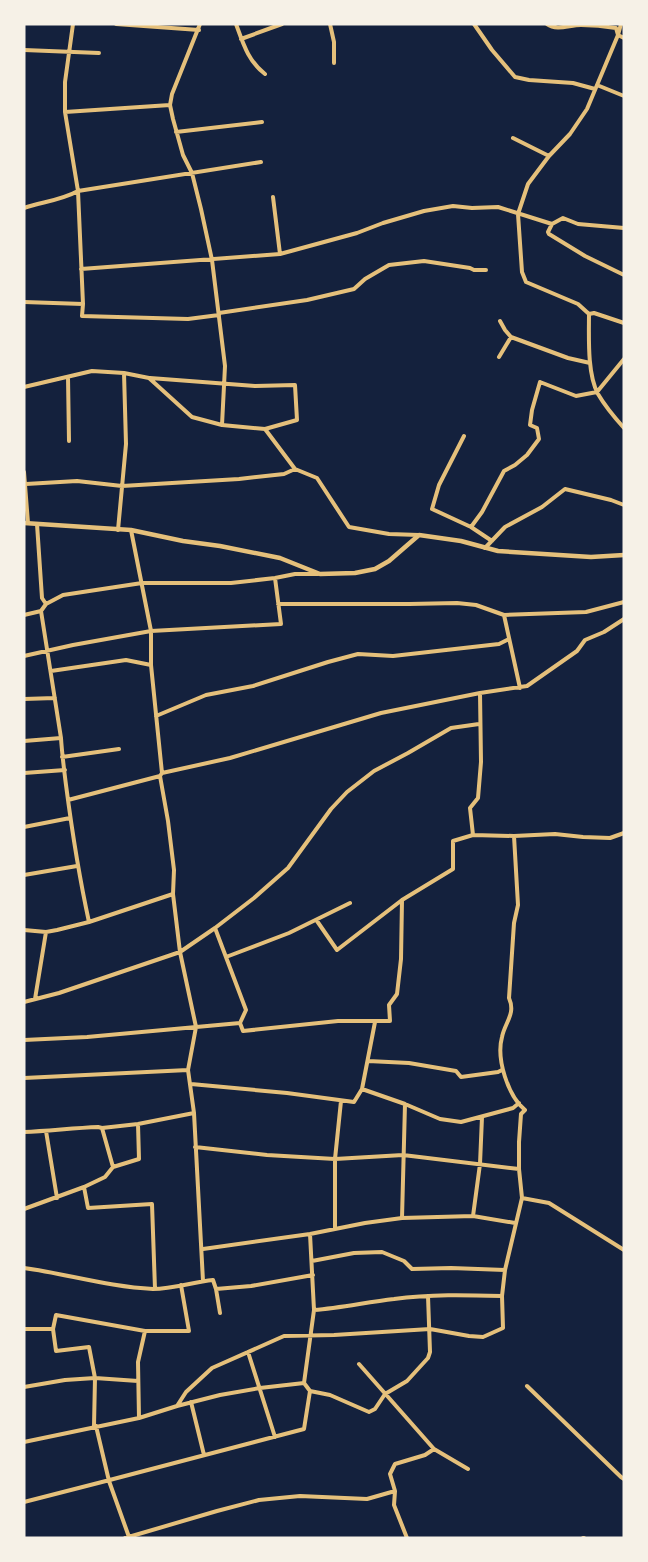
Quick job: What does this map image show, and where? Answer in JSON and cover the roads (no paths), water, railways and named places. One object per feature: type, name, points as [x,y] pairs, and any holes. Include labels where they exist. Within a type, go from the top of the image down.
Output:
[{"type":"street","points":[[73,24],[65,82],[65,112],[78,191],[82,316],[188,319],[306,300],[354,289],[365,279],[389,265],[397,264],[424,261],[486,270]]},
{"type":"street","points":[[116,24],[199,30]]},
{"type":"street","points":[[200,24],[172,94],[170,105],[183,155],[192,173],[212,260],[225,366],[222,425]]},
{"type":"street","points":[[236,24],[246,52],[253,63],[265,74]]},
{"type":"street","points":[[241,39],[282,24]]},
{"type":"street","points":[[330,24],[334,42],[333,63]]},
{"type":"street","points":[[474,24],[515,77],[596,87],[624,96]]},
{"type":"street","points":[[547,24],[550,27],[576,25],[616,28],[618,35],[624,38]]},
{"type":"street","points":[[621,24],[587,109],[570,134],[549,156],[528,184],[518,214],[522,272],[526,282],[578,303],[589,314],[590,363],[597,392],[624,428]]},
{"type":"street","points":[[24,50],[99,53]]},
{"type":"street","points":[[65,112],[170,105]]},
{"type":"street","points":[[176,132],[262,122]]},
{"type":"street","points":[[513,138],[549,156]]},
{"type":"street","points":[[24,208],[69,196],[78,191],[261,162]]},
{"type":"street","points":[[273,197],[280,254]]},
{"type":"street","points":[[81,269],[280,254],[357,233],[424,210],[453,206],[498,207],[552,224]]},
{"type":"street","points":[[624,228],[579,224],[563,218],[552,224],[548,232],[585,256],[624,275]]},
{"type":"street","points":[[24,302],[83,304]]},
{"type":"street","points":[[589,314],[594,313],[624,323]]},
{"type":"street","points":[[501,321],[511,337],[568,358],[590,363]]},
{"type":"street","points":[[499,357],[511,337]]},
{"type":"street","points":[[471,527],[482,512],[504,471],[527,455],[539,439],[537,429],[530,425],[540,382],[576,396],[597,392],[624,359]]},
{"type":"street","points":[[24,387],[92,371],[255,386],[296,385],[297,420],[265,429],[222,425],[192,417],[149,378]]},
{"type":"street","points":[[118,530],[126,444],[124,373]]},
{"type":"street","points":[[68,377],[69,441]]},
{"type":"street","points":[[265,429],[295,469],[317,478],[349,527],[389,534],[419,535],[461,541],[498,551],[591,557],[624,555]]},
{"type":"street","points":[[464,436],[440,485],[432,509],[471,527],[492,541]]},
{"type":"street","points":[[26,484],[77,481],[122,486],[239,479],[284,474],[295,469]]},
{"type":"street","points":[[24,472],[26,523],[131,530],[280,558],[320,574]]},
{"type":"street","points":[[485,548],[505,527],[542,507],[565,489],[624,505]]},
{"type":"street","points":[[37,524],[42,598],[46,604]]},
{"type":"street","points":[[131,530],[152,631],[151,665],[161,775],[173,860],[173,894],[180,952],[196,1027],[188,1070],[194,1113],[203,1281]]},
{"type":"street","points":[[24,615],[41,611],[46,604],[63,595],[142,583],[231,583],[295,574],[355,573],[375,569],[389,561],[419,535]]},
{"type":"street","points":[[24,656],[152,631],[281,624],[275,578]]},
{"type":"street","points":[[278,604],[457,603],[476,605],[504,615],[586,612],[624,602]]},
{"type":"street","points":[[41,611],[61,738],[77,866],[89,922]]},
{"type":"street","points":[[504,615],[520,688]]},
{"type":"street","points":[[68,800],[230,758],[381,713],[527,686],[576,651],[585,640],[604,632],[624,619]]},
{"type":"street","points":[[156,716],[206,695],[253,686],[358,654],[393,656],[499,644],[509,639]]},
{"type":"street","points":[[51,671],[126,660],[151,665]]},
{"type":"street","points":[[473,835],[470,808],[478,798],[480,693]]},
{"type":"street","points":[[24,699],[55,698]]},
{"type":"street","points":[[24,1002],[59,993],[180,952],[215,928],[288,868],[346,792],[374,771],[451,728],[479,724]]},
{"type":"street","points":[[24,741],[61,738]]},
{"type":"street","points":[[62,757],[118,749]]},
{"type":"street","points":[[24,773],[64,770]]},
{"type":"street","points":[[24,827],[70,818]]},
{"type":"street","points":[[317,921],[337,950],[402,900],[453,869],[453,841],[473,835],[555,834],[610,838],[624,833]]},
{"type":"street","points":[[177,1406],[186,1392],[212,1368],[284,1336],[430,1329],[483,1337],[503,1328],[502,1296],[505,1270],[522,1197],[519,1142],[521,1114],[525,1110],[502,1070],[500,1051],[502,1035],[512,1006],[509,998],[514,923],[518,905],[514,836]]},
{"type":"street","points":[[24,875],[77,866]]},
{"type":"street","points":[[24,930],[46,932],[89,922],[173,894]]},
{"type":"street","points":[[215,928],[246,1010],[240,1023],[243,1031],[338,1021],[390,1021],[389,1005],[397,994],[401,959],[402,900]]},
{"type":"street","points":[[226,957],[317,921],[350,903]]},
{"type":"street","points":[[35,999],[46,932]]},
{"type":"street","points":[[191,1084],[354,1102],[362,1089],[375,1022]]},
{"type":"street","points":[[24,1040],[87,1037],[240,1023]]},
{"type":"street","points":[[369,1061],[409,1063],[456,1071],[461,1077],[502,1070]]},
{"type":"street","points":[[24,1078],[188,1070]]},
{"type":"street","points":[[362,1089],[440,1119],[461,1122],[513,1108],[519,1103]]},
{"type":"street","points":[[335,1228],[335,1159],[341,1101]]},
{"type":"street","points":[[402,1218],[405,1104]]},
{"type":"street","points":[[24,1132],[138,1124],[194,1113]]},
{"type":"street","points":[[473,1216],[480,1164],[482,1117]]},
{"type":"street","points":[[24,1209],[84,1187],[105,1177],[113,1167],[139,1159],[138,1124]]},
{"type":"street","points":[[102,1128],[113,1167]]},
{"type":"street","points":[[46,1131],[57,1198]]},
{"type":"street","points":[[195,1147],[267,1155],[335,1159],[403,1155],[519,1169]]},
{"type":"street","points":[[84,1187],[88,1208],[152,1204],[155,1289]]},
{"type":"street","points":[[522,1197],[549,1203],[624,1250]]},
{"type":"street","points":[[202,1249],[402,1218],[473,1216],[515,1223]]},
{"type":"street","points":[[310,1234],[314,1310],[304,1383],[310,1391],[330,1395],[369,1412],[375,1408],[385,1394],[407,1381],[428,1358],[430,1352],[428,1296]]},
{"type":"street","points":[[312,1261],[354,1253],[382,1252],[404,1261],[412,1269],[505,1270]]},
{"type":"street","points":[[24,1268],[105,1284],[155,1289],[213,1280],[220,1313]]},
{"type":"street","points":[[216,1289],[251,1286],[313,1275]]},
{"type":"street","points":[[181,1285],[189,1331],[146,1331],[56,1315],[53,1329],[56,1350],[89,1347],[94,1378],[95,1426],[127,1537],[217,1510],[260,1500],[300,1496],[367,1499],[395,1491]]},
{"type":"street","points":[[314,1310],[428,1296],[502,1296]]},
{"type":"street","points":[[24,1329],[53,1329]]},
{"type":"street","points":[[139,1418],[138,1362],[146,1331]]},
{"type":"street","points":[[248,1352],[275,1437]]},
{"type":"street","points":[[359,1364],[434,1449],[468,1469]]},
{"type":"street","points":[[24,1387],[94,1378],[138,1381]]},
{"type":"street","points":[[24,1442],[139,1418],[220,1395],[304,1383]]},
{"type":"street","points":[[527,1386],[624,1479]]},
{"type":"street","points":[[24,1502],[304,1429],[310,1391]]},
{"type":"street","points":[[191,1402],[204,1455]]},
{"type":"street","points":[[407,1538],[394,1504],[395,1491],[390,1474],[395,1464],[425,1455],[434,1449]]}]
